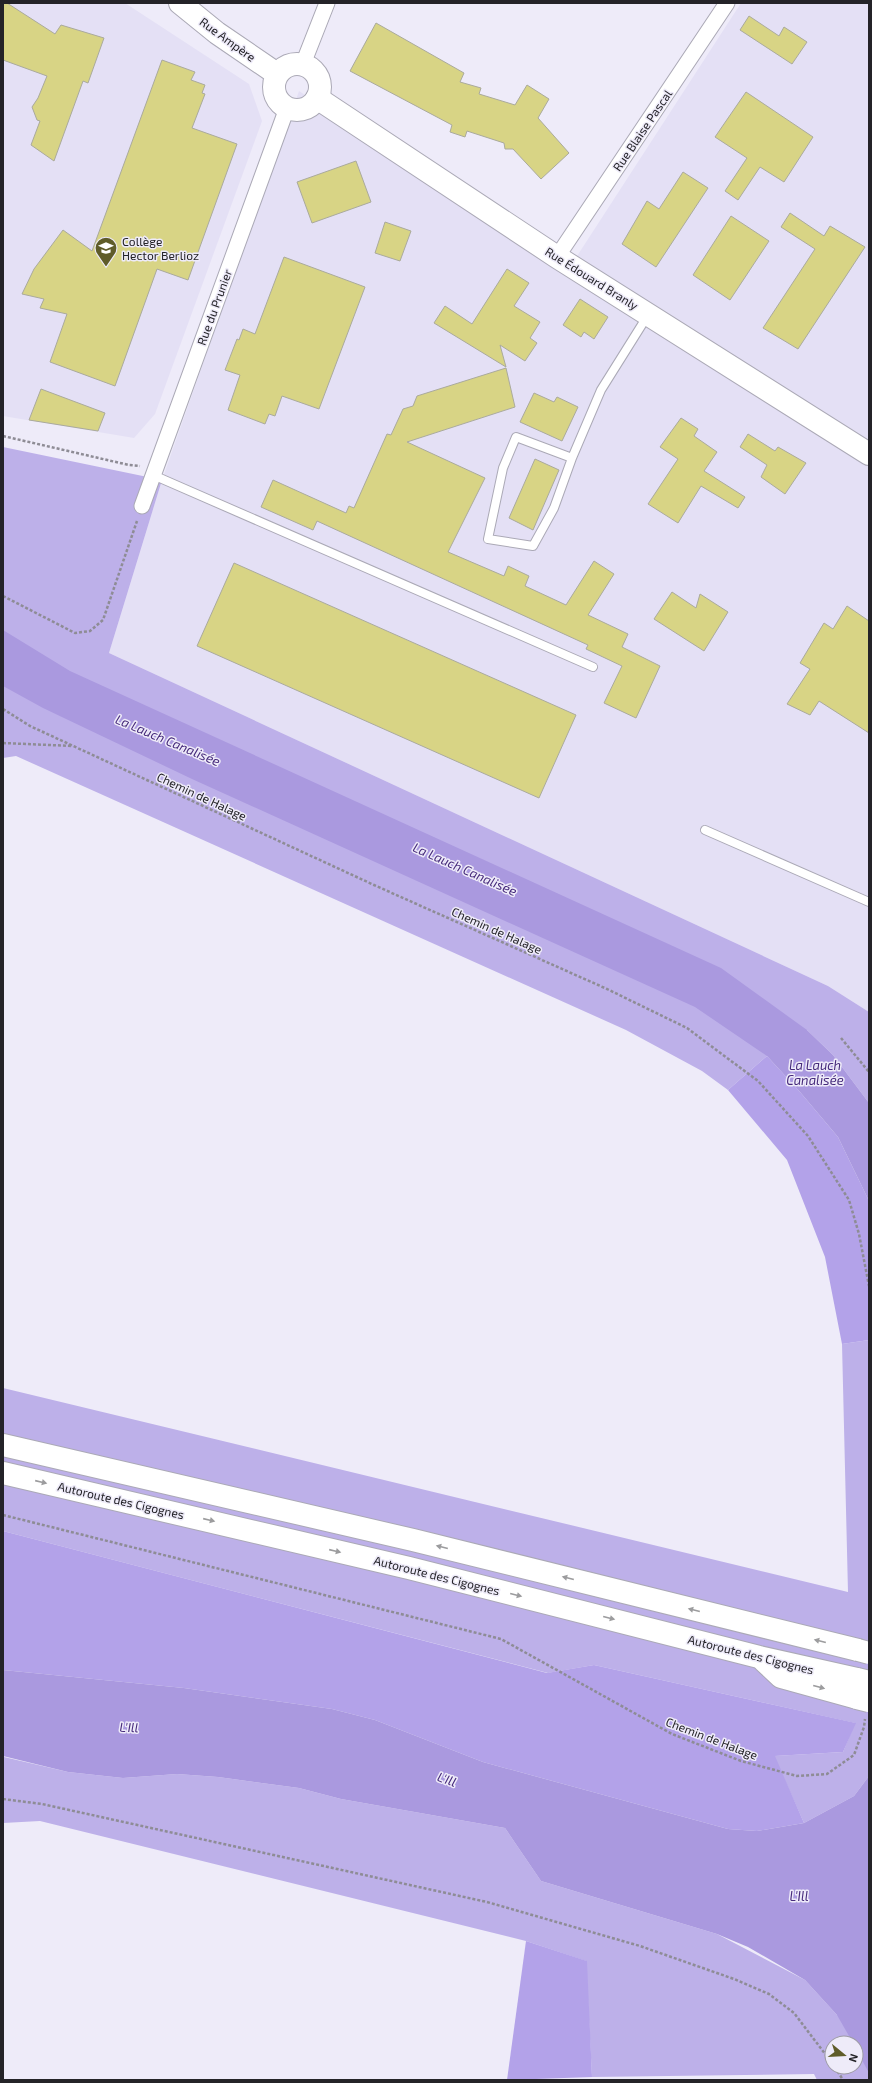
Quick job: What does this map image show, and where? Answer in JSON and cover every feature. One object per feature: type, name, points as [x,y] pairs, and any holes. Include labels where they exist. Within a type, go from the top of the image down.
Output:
[{"type":"main road","name":"Rue Ampère","points":[[180,3],[217,33],[277,74]]},
{"type":"main road","points":[[294,63],[303,64],[313,69],[319,78],[320,88],[317,98],[312,105],[304,109],[296,110],[287,108],[277,100],[273,87],[277,74],[284,67],[294,63]]},
{"type":"main road","name":"Rue Édouard Branly","points":[[317,98],[557,257],[869,454]]},
{"type":"main road","points":[[3,1445],[413,1540],[864,1652]]},
{"type":"main road","name":"Autoroute des Cigognes","points":[[3,1473],[409,1568],[759,1656],[863,1690]]},
{"type":"street","points":[[303,64],[326,3]]},
{"type":"street","name":"Rue Blaise Pascal","points":[[557,257],[727,3]]},
{"type":"street","name":"Rue du Prunier","points":[[142,506],[287,108]]},
{"type":"lane","points":[[572,458],[516,437],[503,468],[488,539],[533,546],[554,508],[572,458],[601,390],[648,314]]},
{"type":"lane","points":[[155,471],[593,667]]},
{"type":"lane","points":[[705,830],[869,902]]},
{"type":"path","points":[[3,436],[155,471]]},
{"type":"path","points":[[3,596],[75,633],[90,631],[102,620],[142,506]]},
{"type":"path","name":"Chemin de Halage","points":[[3,709],[30,726],[75,747],[374,885],[607,989],[687,1028],[758,1081],[808,1136],[849,1200],[860,1234],[869,1286]]},
{"type":"path","points":[[3,743],[75,747]]},
{"type":"path","points":[[842,1038],[869,1072]]},
{"type":"path","name":"Chemin de Halage","points":[[3,1515],[501,1639],[672,1734],[741,1761],[797,1776],[827,1774],[854,1755],[864,1727]]},
{"type":"path","points":[[3,1799],[42,1804],[486,1902],[640,1946],[734,1979],[769,1994],[794,2014],[824,2053]]},
{"type":"shaded area","name":"Collège Hector Berlioz","points":[[3,3],[125,3],[249,84],[262,121],[155,414],[134,438],[3,416]]},
{"type":"shaded area","points":[[741,3],[869,3],[869,1012],[828,986],[109,653],[162,480],[299,91],[568,270]]},
{"type":"shaded area","points":[[3,447],[162,480],[109,653],[828,986],[869,1012],[869,1103],[833,1055],[807,1030],[767,1056],[728,1090],[702,1071],[626,1030],[16,756],[3,758]]},
{"type":"shaded area","points":[[767,1056],[838,1137],[869,1201],[869,1340],[842,1344],[825,1257],[787,1160],[728,1090]]},
{"type":"shaded area","points":[[869,1340],[869,1776],[854,1796],[804,1823],[774,1756],[843,1752],[855,1723],[594,1665],[548,1673],[3,1531],[3,1388],[848,1592],[842,1344]]},
{"type":"shaded area","points":[[3,1531],[547,1673],[594,1665],[856,1723],[843,1752],[775,1756],[804,1823],[757,1831],[728,1829],[483,1762],[375,1720],[332,1709],[184,1688],[3,1670]]},
{"type":"shaded area","points":[[4,1757],[68,1772],[123,1778],[177,1774],[218,1777],[299,1788],[341,1799],[505,1828],[541,1881],[717,1934],[805,1980],[837,2015],[869,2019],[869,2080],[817,2080],[814,2074],[592,2077],[586,1961],[526,1941],[40,1821],[3,1823]]},
{"type":"shaded area","points":[[526,1941],[587,1961],[592,2077],[507,2080]]},
{"type":"water","name":"La Lauch Canalisée","points":[[3,630],[70,671],[721,968],[807,1030],[833,1055],[869,1103],[869,1201],[838,1137],[800,1092],[767,1056],[695,1007],[192,779],[43,708],[3,686]]},
{"type":"water","name":"L'Ill","points":[[3,1670],[184,1688],[332,1709],[375,1720],[483,1762],[728,1829],[757,1831],[804,1823],[854,1796],[869,1776],[869,2073],[864,2064],[864,2035],[848,2035],[837,2015],[805,1980],[748,1947],[717,1934],[541,1881],[505,1828],[341,1799],[299,1788],[218,1777],[177,1774],[123,1778],[68,1772],[3,1756]]},
{"type":"building","points":[[3,3],[7,3],[55,34],[61,25],[104,38],[88,83],[83,81],[54,161],[31,145],[40,121],[37,120],[32,107],[38,98],[47,76],[3,60]]},
{"type":"building","points":[[749,16],[779,36],[784,27],[807,42],[792,64],[740,30]]},
{"type":"building","points":[[376,23],[464,73],[460,82],[481,88],[479,94],[515,105],[527,85],[549,99],[538,118],[569,153],[541,179],[513,149],[505,149],[504,143],[467,131],[465,137],[450,132],[452,125],[350,71]]},
{"type":"building","points":[[162,60],[195,72],[191,80],[205,85],[202,93],[205,94],[192,128],[237,144],[188,280],[157,269],[115,386],[50,362],[67,314],[40,308],[44,299],[22,294],[34,269],[63,230],[92,251]]},
{"type":"building","points":[[746,92],[813,137],[784,182],[760,167],[738,200],[725,191],[747,158],[715,137]]},
{"type":"building","points":[[356,161],[371,202],[312,223],[297,182]]},
{"type":"building","points":[[683,172],[708,188],[656,267],[622,244],[647,201],[659,209]]},
{"type":"building","points":[[790,213],[824,236],[830,226],[865,247],[798,349],[763,328],[815,249],[781,227]]},
{"type":"building","points":[[731,216],[769,241],[730,300],[693,275]]},
{"type":"building","points":[[385,222],[411,231],[400,261],[375,253]]},
{"type":"building","points":[[284,257],[365,287],[319,409],[282,396],[275,416],[269,414],[265,424],[228,410],[240,375],[225,370],[237,339],[239,340],[243,329],[255,334]]},
{"type":"building","points":[[507,269],[529,283],[514,306],[540,322],[530,338],[537,343],[525,361],[500,345],[506,367],[434,323],[445,306],[472,324]]},
{"type":"building","points":[[580,299],[608,317],[594,339],[584,332],[581,337],[563,325]]},
{"type":"building","points":[[506,368],[515,407],[407,442],[485,478],[448,552],[504,576],[508,566],[529,576],[525,586],[566,605],[594,561],[614,574],[588,615],[628,634],[622,647],[660,666],[636,718],[604,703],[622,666],[586,649],[588,645],[317,521],[313,530],[261,507],[273,480],[346,513],[349,506],[354,508],[387,434],[391,435],[403,409],[413,406],[417,396]]},
{"type":"building","points":[[41,389],[105,413],[98,431],[29,420]]},
{"type":"building","points":[[534,393],[554,402],[557,397],[578,407],[562,441],[520,422]]},
{"type":"building","points":[[681,418],[698,429],[694,436],[717,452],[704,471],[745,497],[738,508],[701,486],[678,523],[648,504],[678,459],[660,447]]},
{"type":"building","points":[[748,434],[775,451],[778,447],[806,463],[785,494],[761,477],[767,465],[740,447]]},
{"type":"building","points":[[535,459],[559,470],[533,530],[509,518]]},
{"type":"building","points":[[234,563],[576,715],[539,798],[197,646]]},
{"type":"building","points":[[672,592],[696,608],[700,594],[728,612],[704,651],[654,619]]},
{"type":"building","points":[[847,606],[869,621],[869,733],[819,701],[810,715],[787,704],[810,669],[800,663],[824,623],[833,629]]},
{"type":"place","name":"Collège Hector Berlioz","points":[[106,268]]}]
